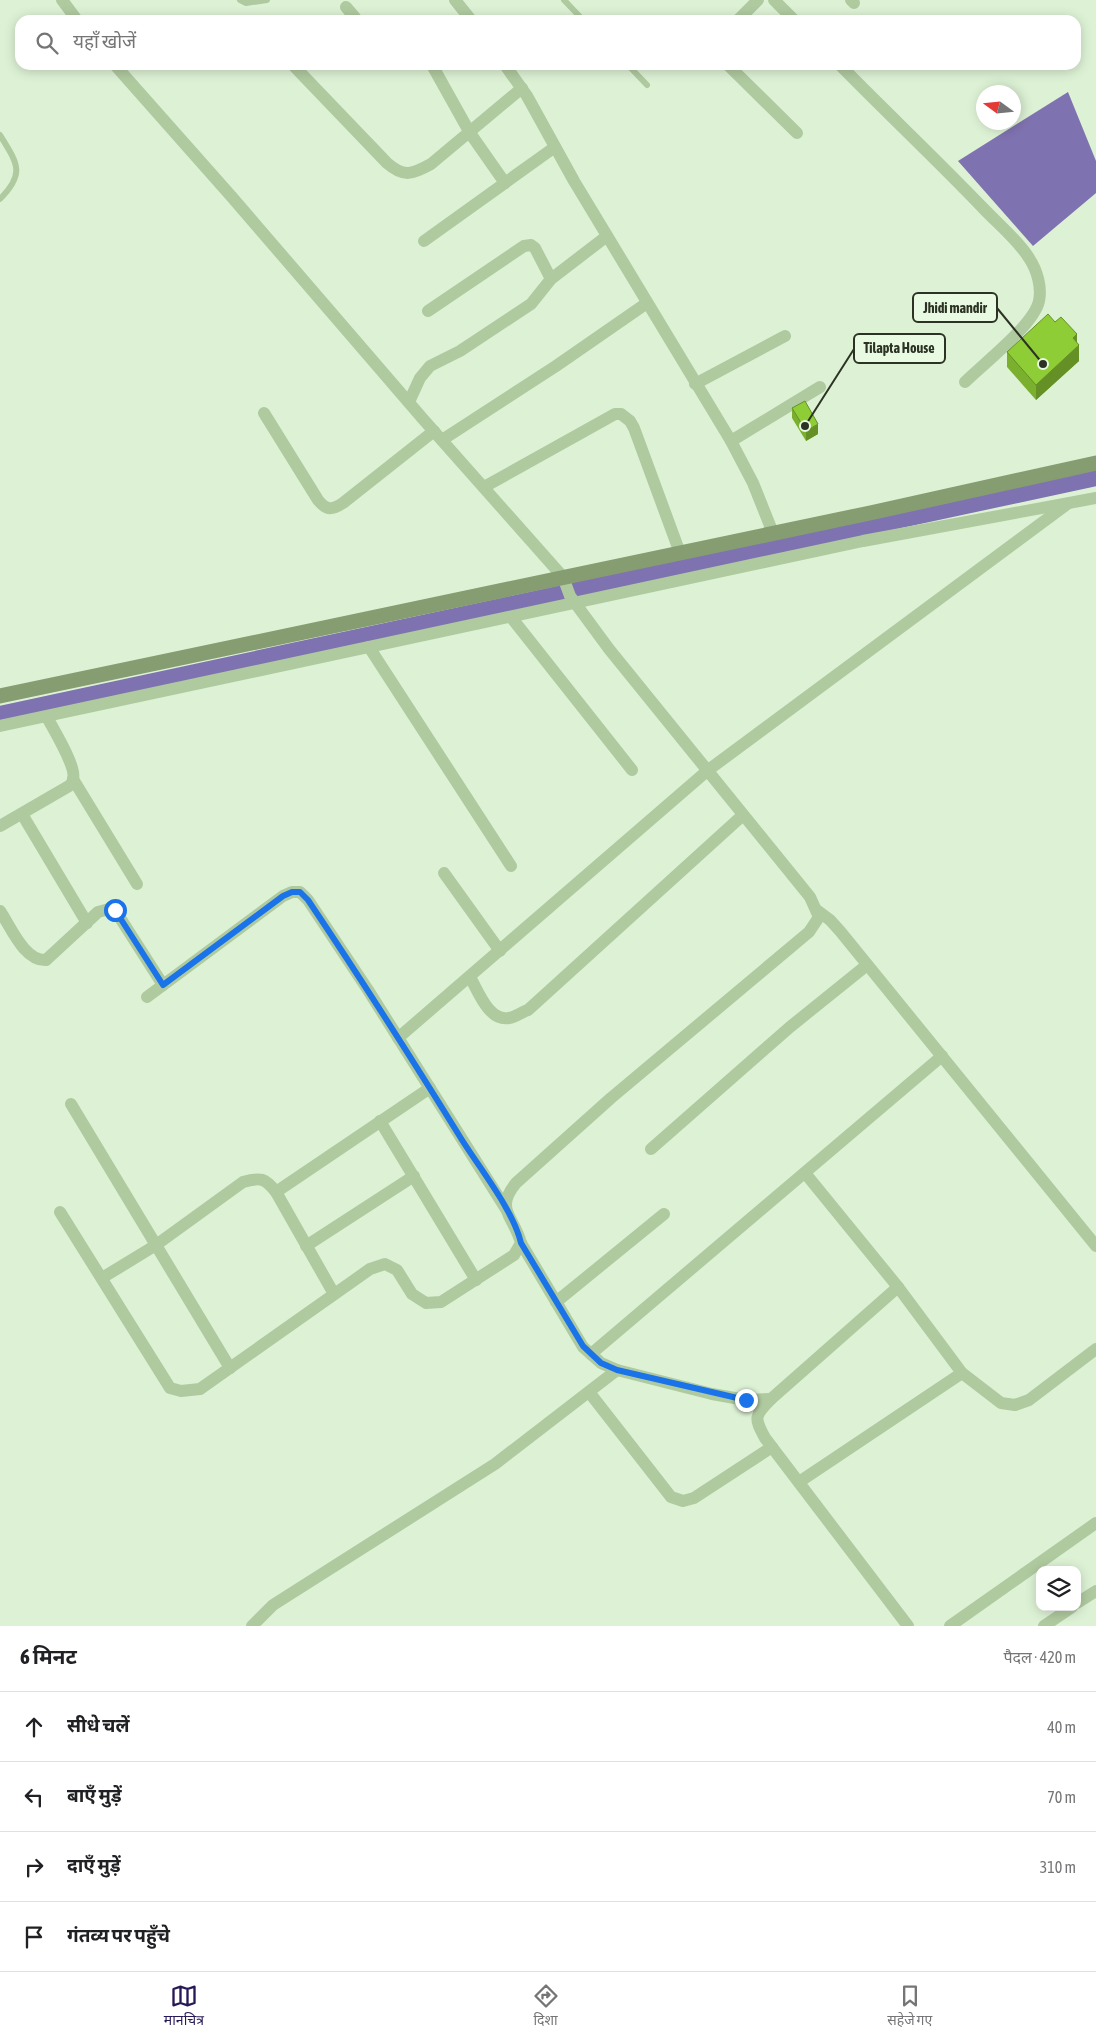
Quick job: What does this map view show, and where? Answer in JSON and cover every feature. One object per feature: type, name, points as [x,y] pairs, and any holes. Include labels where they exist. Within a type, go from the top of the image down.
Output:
[{"type":"street","points":[[62,0],[73,15]]},
{"type":"street","points":[[455,0],[467,15]]},
{"type":"street","points":[[743,15],[758,0]]},
{"type":"street","points":[[774,0],[789,15]]},
{"type":"street","points":[[346,7],[353,15]]},
{"type":"street","points":[[119,70],[564,580],[573,600],[609,649],[810,897],[818,911],[819,917],[809,932],[619,1092],[516,1183],[506,1195],[506,1209]]},
{"type":"street","points":[[298,70],[395,170],[405,173],[416,172],[431,164],[522,88]]},
{"type":"street","points":[[435,70],[470,133],[505,183]]},
{"type":"street","points":[[509,70],[522,88],[607,236],[731,442],[753,483],[773,532]]},
{"type":"street","points":[[733,70],[797,134]]},
{"type":"street","points":[[845,70],[994,219],[1029,257],[1037,273],[1040,292],[1038,304],[1031,318],[965,382]]},
{"type":"street","points":[[424,241],[555,147]]},
{"type":"street","points":[[409,402],[420,378],[430,366],[460,350],[531,304],[551,279],[607,236]]},
{"type":"street","points":[[428,311],[524,246],[531,245],[536,248],[551,279]]},
{"type":"street","points":[[264,413],[318,500],[324,507],[333,509],[438,435],[556,366],[647,303]]},
{"type":"street","points":[[695,384],[785,336]]},
{"type":"street","points":[[731,442],[820,387]]},
{"type":"street","points":[[484,487],[615,414],[621,414],[625,416],[634,428],[680,553]]},
{"type":"street","points":[[0,696],[564,580],[773,532],[879,511],[1096,463]]},
{"type":"street","points":[[0,726],[47,717],[114,700],[511,617],[573,600],[863,541],[1096,498]]},
{"type":"street","points":[[398,1038],[707,771],[1068,503]]},
{"type":"street","points":[[511,617],[632,770]]},
{"type":"street","points":[[369,647],[511,866]]},
{"type":"street","points":[[47,717],[68,760],[74,779],[137,884]]},
{"type":"street","points":[[0,826],[69,786],[74,779]]},
{"type":"street","points":[[22,814],[87,923]]},
{"type":"street","points":[[470,977],[489,1009],[499,1018],[510,1018],[528,1010],[744,815]]},
{"type":"street","points":[[444,872],[500,950]]},
{"type":"street","points":[[147,997],[283,896],[292,892],[300,892],[313,908],[398,1038],[506,1209],[518,1232],[521,1243],[583,1346],[601,1363],[617,1370],[746,1400],[771,1400]]},
{"type":"street","points":[[0,911],[32,958],[46,960],[98,912],[109,909],[115,910],[163,985]]},
{"type":"street","points":[[818,911],[830,920],[1096,1246]]},
{"type":"street","points":[[651,1149],[790,1027],[867,965]]},
{"type":"street","points":[[591,1354],[942,1056]]},
{"type":"street","points":[[276,1192],[430,1088]]},
{"type":"street","points":[[71,1104],[230,1368]]},
{"type":"street","points":[[380,1121],[476,1280]]},
{"type":"street","points":[[805,1173],[898,1288],[962,1373],[1001,1403],[1015,1405],[1029,1400],[1096,1349]]},
{"type":"street","points":[[306,1246],[414,1176]]},
{"type":"street","points":[[102,1278],[156,1245],[243,1182],[256,1178],[267,1181],[276,1192],[334,1294]]},
{"type":"street","points":[[60,1212],[170,1388],[182,1391],[200,1388],[370,1269],[385,1264],[397,1270],[412,1294],[426,1303],[441,1302],[514,1256],[521,1243]]},
{"type":"street","points":[[556,1302],[664,1214]]},
{"type":"street","points":[[898,1288],[758,1412],[756,1422],[798,1482],[908,1626]]},
{"type":"street","points":[[252,1626],[274,1605],[495,1464],[617,1370]]},
{"type":"street","points":[[798,1482],[962,1373]]},
{"type":"street","points":[[589,1392],[671,1497],[684,1502],[694,1498],[772,1447]]},
{"type":"street","points":[[950,1626],[1096,1523]]},
{"type":"street","points":[[1081,1600],[1096,1590]]},
{"type":"street","points":[[1044,1626],[1066,1611]]},
{"type":"lane","points":[[240,0],[246,3],[267,0]]},
{"type":"lane","points":[[564,0],[578,15]]},
{"type":"lane","points":[[633,70],[647,85]]},
{"type":"lane","points":[[0,135],[15,159],[17,178],[11,188],[0,199]]},
{"type":"shaded area","points":[[1068,92],[1096,161],[1096,193],[1033,246],[958,161],[1007,130],[1021,130],[1021,121]]},
{"type":"building","points":[[1048,314],[1055,322],[1061,317],[1077,334],[1073,338],[1079,345],[1036,385],[1007,352]]},
{"type":"building","points":[[805,401],[818,424],[806,431],[792,408]]},
{"type":"waterway","points":[[0,714],[1096,478]]},
{"type":"place","name":"Jhidi mandir","points":[[1043,364]]},
{"type":"place","name":"Tilapta House","points":[[805,426]]},
{"type":"route","points":[[115,910],[163,985],[283,896],[292,892],[300,892],[308,900],[368,990],[506,1209],[518,1232],[521,1243],[583,1346],[601,1363],[617,1370],[712,1394],[746,1400]]}]
